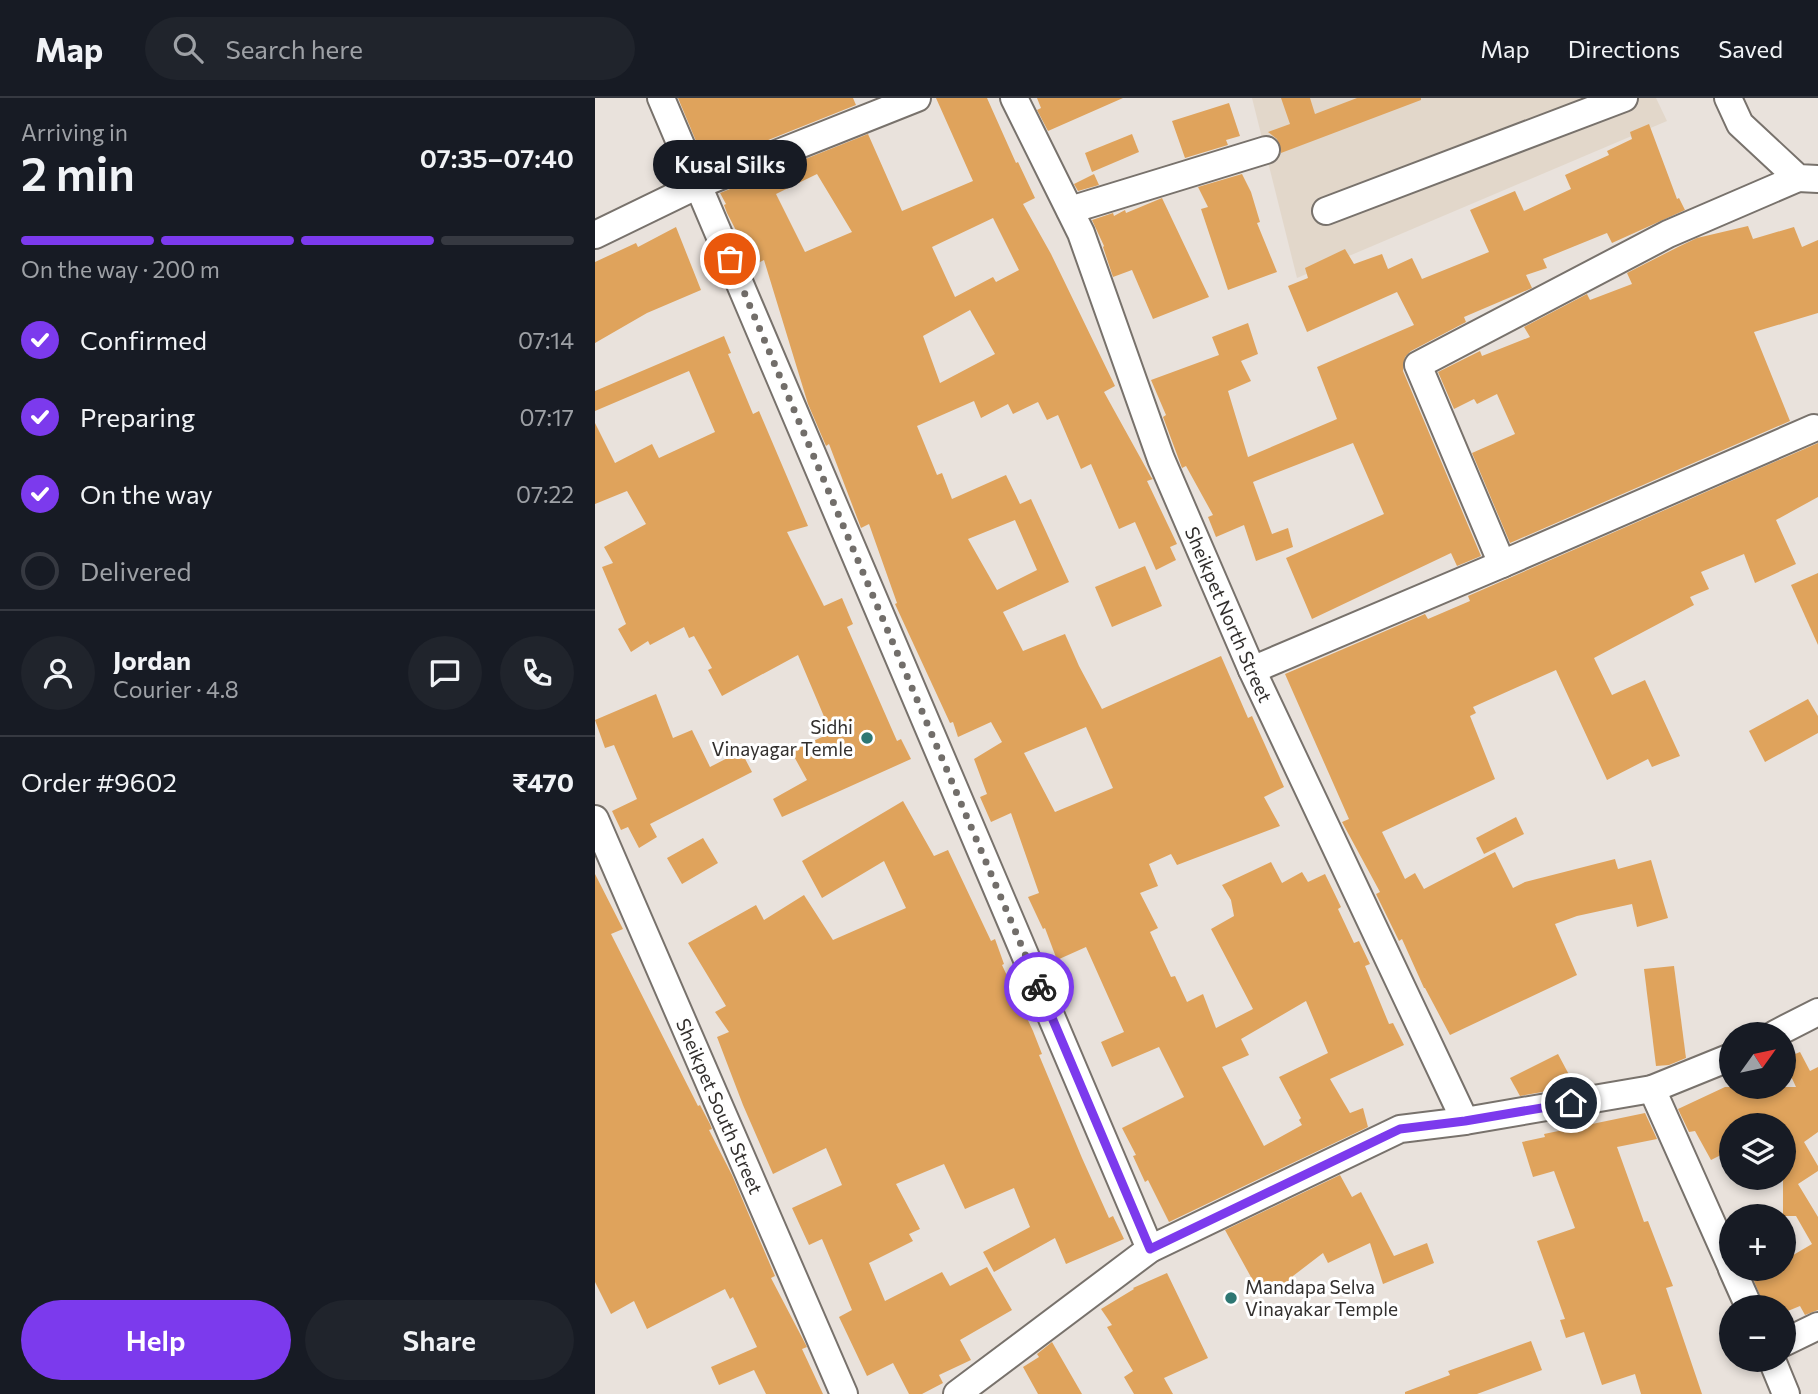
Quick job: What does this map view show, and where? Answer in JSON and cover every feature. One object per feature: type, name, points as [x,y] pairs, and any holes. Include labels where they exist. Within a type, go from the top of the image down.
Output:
[{"type":"street","points":[[661,98],[1150,1249]]},
{"type":"street","points":[[595,235],[698,185],[917,98]]},
{"type":"street","name":"Sheikpet North Street","points":[[1014,98],[1081,233],[1161,459],[1251,670],[1465,1121]]},
{"type":"street","points":[[1326,211],[1624,98]]},
{"type":"street","points":[[1503,564],[1417,365],[1668,234],[1808,178],[1740,124],[1728,98]]},
{"type":"street","points":[[1070,209],[1266,150]]},
{"type":"street","points":[[1251,670],[1503,564],[1814,428]]},
{"type":"street","name":"Sheikpet South Street","points":[[595,819],[844,1394]]},
{"type":"street","points":[[1796,1023],[1818,1012]]},
{"type":"street","points":[[957,1394],[1150,1249],[1400,1129],[1465,1121],[1652,1089],[1719,1062]]},
{"type":"street","points":[[1652,1089],[1719,1240]]},
{"type":"street","points":[[1796,1337],[1818,1326]]},
{"type":"street","points":[[1777,1372],[1786,1394]]},
{"type":"shaded area","points":[[1252,98],[1656,98],[1667,121],[1297,278]]},
{"type":"building","points":[[678,98],[853,98],[856,105],[706,165]]},
{"type":"building","points":[[936,98],[987,98],[1035,198],[1023,204],[1051,254],[1115,386],[1104,392],[1153,479],[1147,481],[1177,544],[1170,547],[1176,560],[1156,570],[1135,522],[1119,529],[1091,464],[1081,469],[1058,415],[1047,420],[1038,402],[1013,414],[1008,404],[981,418],[974,401],[917,426],[937,475],[942,473],[952,499],[1006,475],[1020,504],[1031,499],[1069,582],[1003,612],[1023,651],[1065,634],[1102,709],[1221,656],[1248,718],[1252,716],[1284,787],[1264,797],[1280,826],[1177,865],[1171,854],[1149,864],[1158,886],[1140,893],[1158,928],[1150,932],[1171,977],[1175,976],[1187,1002],[1203,994],[1216,1028],[1253,1009],[1211,929],[1234,916],[1231,900],[1222,885],[1271,862],[1282,883],[1302,872],[1308,882],[1325,874],[1354,943],[1359,941],[1370,964],[1365,966],[1389,1024],[1393,1023],[1404,1045],[1330,1079],[1350,1113],[1363,1108],[1368,1127],[1169,1222],[1148,1180],[1145,1182],[1133,1156],[1136,1155],[1122,1128],[1184,1097],[1159,1047],[1112,1067],[1101,1042],[1124,1032],[1086,947],[1057,960],[1045,928],[1043,929],[1028,897],[1039,893],[1011,813],[991,822],[980,797],[987,794],[974,759],[1002,742],[991,722],[958,737],[953,722],[950,723],[895,604],[897,603],[869,524],[861,528],[829,444],[826,446],[808,404],[764,260],[754,265],[727,213],[720,193],[868,134],[902,211],[973,181]],"holes":[[[817,174],[852,232],[805,252],[776,194]],[[993,218],[1019,270],[996,282],[993,277],[955,297],[932,247]],[[970,310],[995,354],[940,383],[923,336]],[[1015,520],[1037,570],[997,590],[968,539]],[[1086,727],[1113,788],[1055,812],[1024,753]],[[1306,1001],[1328,1053],[1279,1077],[1301,1118],[1299,1120],[1302,1125],[1264,1146],[1222,1067],[1249,1055],[1241,1039]]]},
{"type":"building","points":[[1037,98],[1123,98],[1048,131],[1037,110],[1041,108]]},
{"type":"building","points":[[1281,98],[1310,98],[1315,114],[1357,98],[1421,100],[1281,153],[1277,139],[1268,132],[1290,124]]},
{"type":"building","points":[[1229,103],[1240,136],[1226,140],[1228,145],[1185,158],[1172,121]]},
{"type":"building","points":[[1649,124],[1677,199],[1679,198],[1685,210],[1612,243],[1607,233],[1543,259],[1547,268],[1526,275],[1532,288],[1464,317],[1466,322],[1411,351],[1405,357],[1403,371],[1481,556],[1457,566],[1451,553],[1312,619],[1286,558],[1384,514],[1353,443],[1253,482],[1272,534],[1288,528],[1293,547],[1256,561],[1244,525],[1216,537],[1208,517],[1213,515],[1186,466],[1182,468],[1163,417],[1166,415],[1151,380],[1219,355],[1212,337],[1248,323],[1258,354],[1241,361],[1251,381],[1228,391],[1248,457],[1337,419],[1317,367],[1414,325],[1397,292],[1307,332],[1288,286],[1308,278],[1305,268],[1345,249],[1354,264],[1382,254],[1388,269],[1412,258],[1422,279],[1489,252],[1470,210],[1515,191],[1524,211],[1571,189],[1565,175],[1609,155],[1607,151],[1632,139],[1630,132]]},
{"type":"building","points":[[1132,134],[1139,152],[1092,172],[1085,153]]},
{"type":"building","points":[[1094,174],[1099,185],[1078,191],[1074,184]]},
{"type":"building","points":[[1242,174],[1251,192],[1260,222],[1257,223],[1277,272],[1228,290],[1201,209],[1208,207],[1198,187]]},
{"type":"building","points":[[1162,198],[1209,297],[1153,319],[1132,270],[1113,277],[1104,246],[1092,220],[1113,213],[1114,216],[1125,210],[1126,213]]},
{"type":"building","points":[[1748,226],[1753,239],[1794,227],[1802,247],[1818,240],[1818,313],[1754,332],[1790,421],[1510,543],[1472,453],[1515,434],[1497,394],[1477,404],[1474,399],[1454,409],[1438,372],[1480,351],[1482,356],[1530,337],[1524,327],[1587,294],[1590,300],[1632,284],[1627,273],[1697,238]]},
{"type":"building","points":[[676,227],[701,290],[647,313],[595,343],[595,262],[636,243],[638,247]]},
{"type":"building","points":[[724,336],[731,353],[728,354],[753,414],[759,411],[808,526],[787,532],[824,606],[842,598],[853,624],[847,627],[897,741],[901,739],[911,759],[782,817],[773,799],[807,780],[791,751],[831,733],[798,655],[722,696],[708,670],[712,668],[694,636],[689,638],[684,627],[650,645],[648,641],[631,652],[618,629],[626,624],[602,567],[613,563],[604,547],[646,524],[627,491],[595,504],[595,423],[615,463],[652,444],[659,458],[715,432],[689,371],[595,411],[595,391]]},
{"type":"building","points":[[1818,443],[1818,497],[1776,520],[1796,564],[1755,583],[1744,554],[1701,572],[1709,589],[1690,597],[1694,605],[1594,658],[1612,695],[1645,680],[1680,756],[1652,767],[1648,759],[1607,780],[1556,670],[1473,707],[1476,713],[1470,716],[1495,779],[1382,832],[1405,879],[1415,873],[1424,889],[1495,852],[1513,888],[1525,882],[1615,859],[1618,869],[1651,860],[1668,918],[1637,927],[1632,904],[1577,916],[1555,924],[1577,975],[1450,1035],[1424,988],[1402,939],[1399,941],[1376,894],[1380,892],[1342,822],[1349,819],[1285,674],[1425,614],[1428,619],[1470,601],[1468,596]]},
{"type":"building","points":[[1145,566],[1162,606],[1112,627],[1095,587]]},
{"type":"building","points":[[1818,573],[1818,645],[1791,585]]},
{"type":"building","points":[[656,694],[673,738],[692,730],[710,767],[741,751],[752,772],[650,824],[657,837],[639,848],[628,827],[621,830],[612,811],[637,799],[614,745],[605,748],[595,720]]},
{"type":"building","points":[[1808,699],[1818,716],[1818,733],[1765,762],[1749,731]]},
{"type":"building","points":[[903,801],[934,856],[948,850],[991,941],[995,939],[1004,964],[1002,965],[1033,1031],[1042,1054],[1039,1055],[1082,1158],[1109,1218],[1113,1216],[1124,1239],[1066,1264],[1055,1238],[994,1272],[983,1252],[1030,1227],[1014,1188],[965,1209],[944,1164],[896,1184],[920,1229],[909,1234],[913,1241],[869,1263],[885,1301],[942,1272],[950,1286],[987,1267],[1012,1310],[960,1340],[971,1360],[939,1375],[943,1383],[922,1394],[909,1394],[893,1363],[867,1376],[839,1317],[852,1310],[822,1239],[809,1245],[792,1208],[842,1185],[826,1148],[773,1174],[717,1037],[729,1032],[715,1012],[726,1006],[688,943],[756,905],[764,920],[804,895],[833,940],[906,908],[884,861],[822,898],[802,861]]},
{"type":"building","points":[[1516,817],[1524,834],[1484,854],[1476,838]]},
{"type":"building","points":[[703,838],[718,863],[682,884],[667,858]]},
{"type":"building","points":[[595,874],[623,929],[611,934],[698,1106],[700,1105],[710,1124],[712,1129],[709,1130],[732,1175],[775,1276],[771,1278],[807,1347],[802,1349],[823,1394],[766,1394],[754,1370],[719,1385],[711,1367],[757,1347],[733,1297],[730,1299],[725,1289],[647,1329],[634,1301],[611,1314],[595,1282]]},
{"type":"building","points":[[1674,966],[1686,1058],[1669,1065],[1656,1066],[1644,969]]},
{"type":"building","points":[[1800,1052],[1810,1071],[1818,1067],[1818,1132],[1804,1142],[1818,1166],[1818,1171],[1798,1184],[1818,1217],[1818,1310],[1805,1315],[1800,1306],[1796,1308],[1796,1295],[1760,1295],[1754,1281],[1796,1281],[1796,1253],[1812,1244],[1796,1216],[1796,1204],[1783,1204],[1783,1190],[1796,1190],[1796,1113],[1719,1113],[1719,1156],[1711,1160],[1695,1131],[1689,1132],[1678,1109],[1719,1090],[1719,1099],[1796,1099],[1796,1054]]},
{"type":"building","points":[[1558,1054],[1575,1086],[1520,1096],[1510,1078]]},
{"type":"building","points":[[1645,1113],[1657,1139],[1617,1147],[1644,1222],[1648,1221],[1673,1286],[1666,1288],[1702,1394],[1641,1394],[1635,1374],[1602,1385],[1584,1332],[1566,1338],[1560,1320],[1565,1319],[1537,1241],[1575,1228],[1554,1171],[1533,1177],[1522,1142],[1545,1137],[1544,1134]]},
{"type":"building","points":[[1340,1175],[1352,1197],[1361,1192],[1394,1256],[1427,1243],[1434,1263],[1383,1284],[1370,1243],[1328,1263],[1323,1253],[1293,1276],[1295,1279],[1262,1297],[1225,1230]]},
{"type":"building","points":[[1167,1273],[1208,1358],[1164,1378],[1173,1394],[1134,1394],[1124,1377],[1133,1371],[1107,1327],[1112,1325],[1101,1309],[1133,1288]]},
{"type":"building","points":[[1531,1341],[1542,1370],[1477,1394],[1405,1394],[1450,1375],[1448,1371]]},
{"type":"building","points":[[1052,1342],[1082,1394],[1038,1394],[1023,1367],[1039,1357],[1037,1354]]},
{"type":"way so far","points":[[730,259],[1039,987]]},
{"type":"place","name":"Kusal Silks","points":[[730,259]]},
{"type":"place","name":"Sidhi Vinayagar Temle","points":[[867,738]]},
{"type":"place","name":"Mandapa Selva Vinayakar Temple","points":[[1231,1298]]},
{"type":"route","points":[[1039,987],[1150,1249],[1400,1129],[1571,1103]]}]
